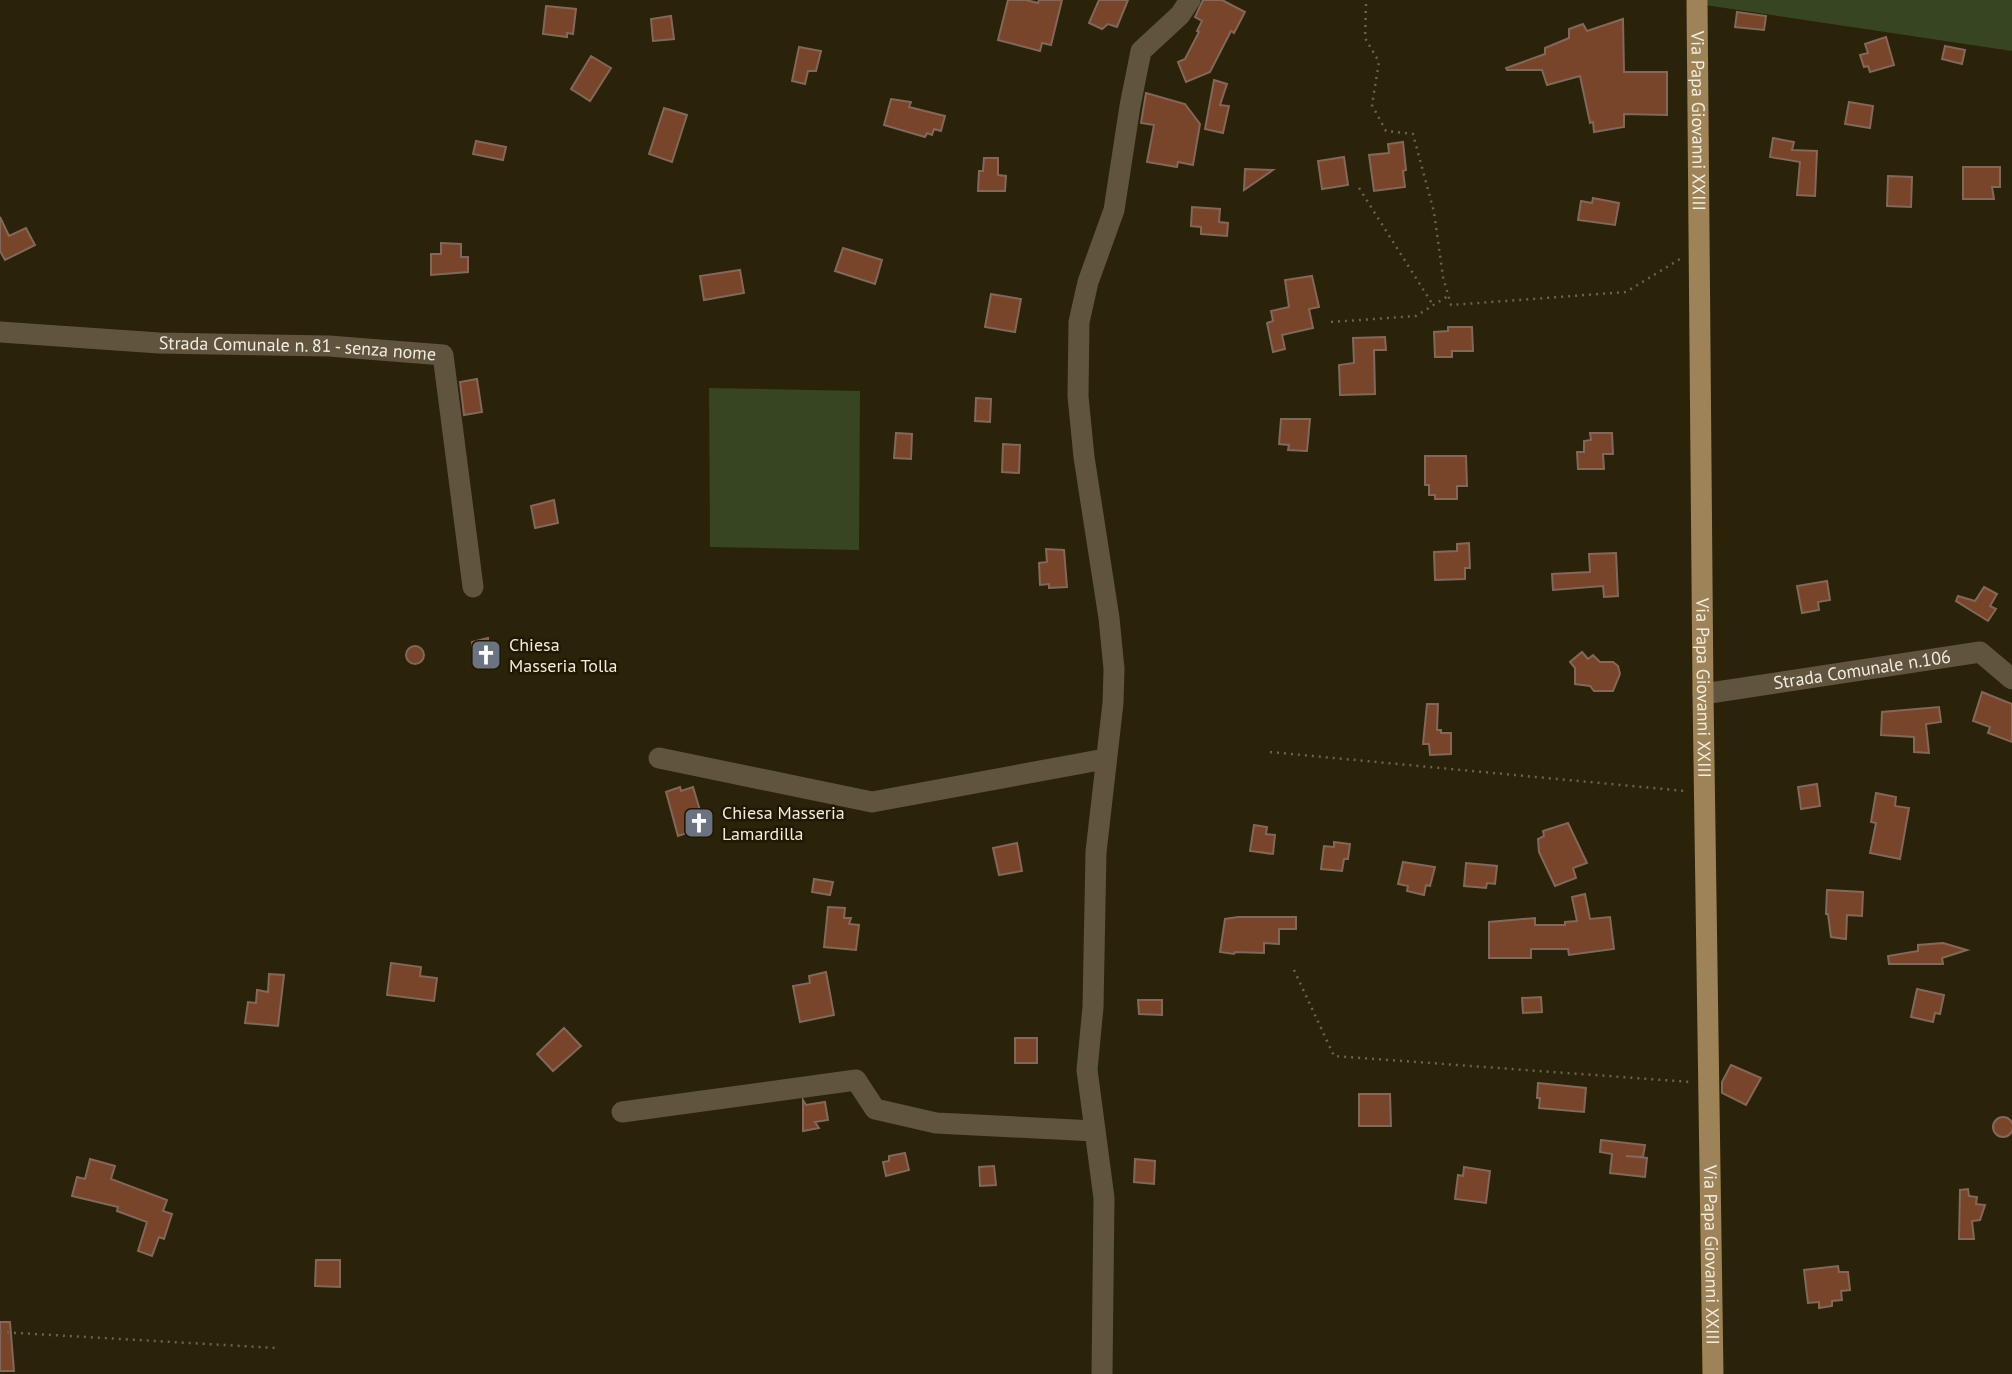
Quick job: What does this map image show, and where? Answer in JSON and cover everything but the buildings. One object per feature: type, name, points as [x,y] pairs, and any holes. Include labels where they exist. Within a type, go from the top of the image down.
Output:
[{"type":"main road","name":"Via Papa Giovanni XXIII","points":[[1698,0],[1704,793],[1713,1374]]},
{"type":"street","points":[[1102,1374],[1104,1198],[1087,1070],[1093,1007],[1096,852],[1113,704],[1114,669],[1109,618],[1084,457],[1078,396],[1079,322],[1088,282],[1114,210],[1130,106],[1142,51],[1180,15],[1190,0]]},
{"type":"street","name":"Strada Comunale n. 81 - senza nome","points":[[0,332],[159,343],[329,346],[443,355],[473,587]]},
{"type":"street","name":"Strada Comunale n.106","points":[[1703,694],[1980,652],[2012,679]]},
{"type":"street","points":[[659,758],[872,802],[1105,759]]},
{"type":"street","points":[[622,1112],[856,1080],[875,1110],[936,1123],[1095,1131]]},
{"type":"path","points":[[1366,4],[1365,38],[1379,62],[1372,104],[1386,131],[1413,134],[1434,212],[1443,277],[1451,305],[1626,292],[1700,244]]},
{"type":"path","points":[[1359,188],[1433,305]]},
{"type":"path","points":[[1331,322],[1416,316],[1448,296]]},
{"type":"path","points":[[1270,752],[1704,793]]},
{"type":"path","points":[[1294,970],[1334,1056],[1709,1083]]},
{"type":"path","points":[[0,1332],[276,1348]]},
{"type":"green space","points":[[1705,0],[2012,0],[2012,51],[1705,5]]},
{"type":"green space","points":[[709,388],[860,391],[859,550],[710,547]]},
{"type":"place","name":"Chiesa Masseria Tolla","points":[[486,655]]},
{"type":"place","name":"Chiesa Masseria Lamardilla","points":[[699,823]]}]
